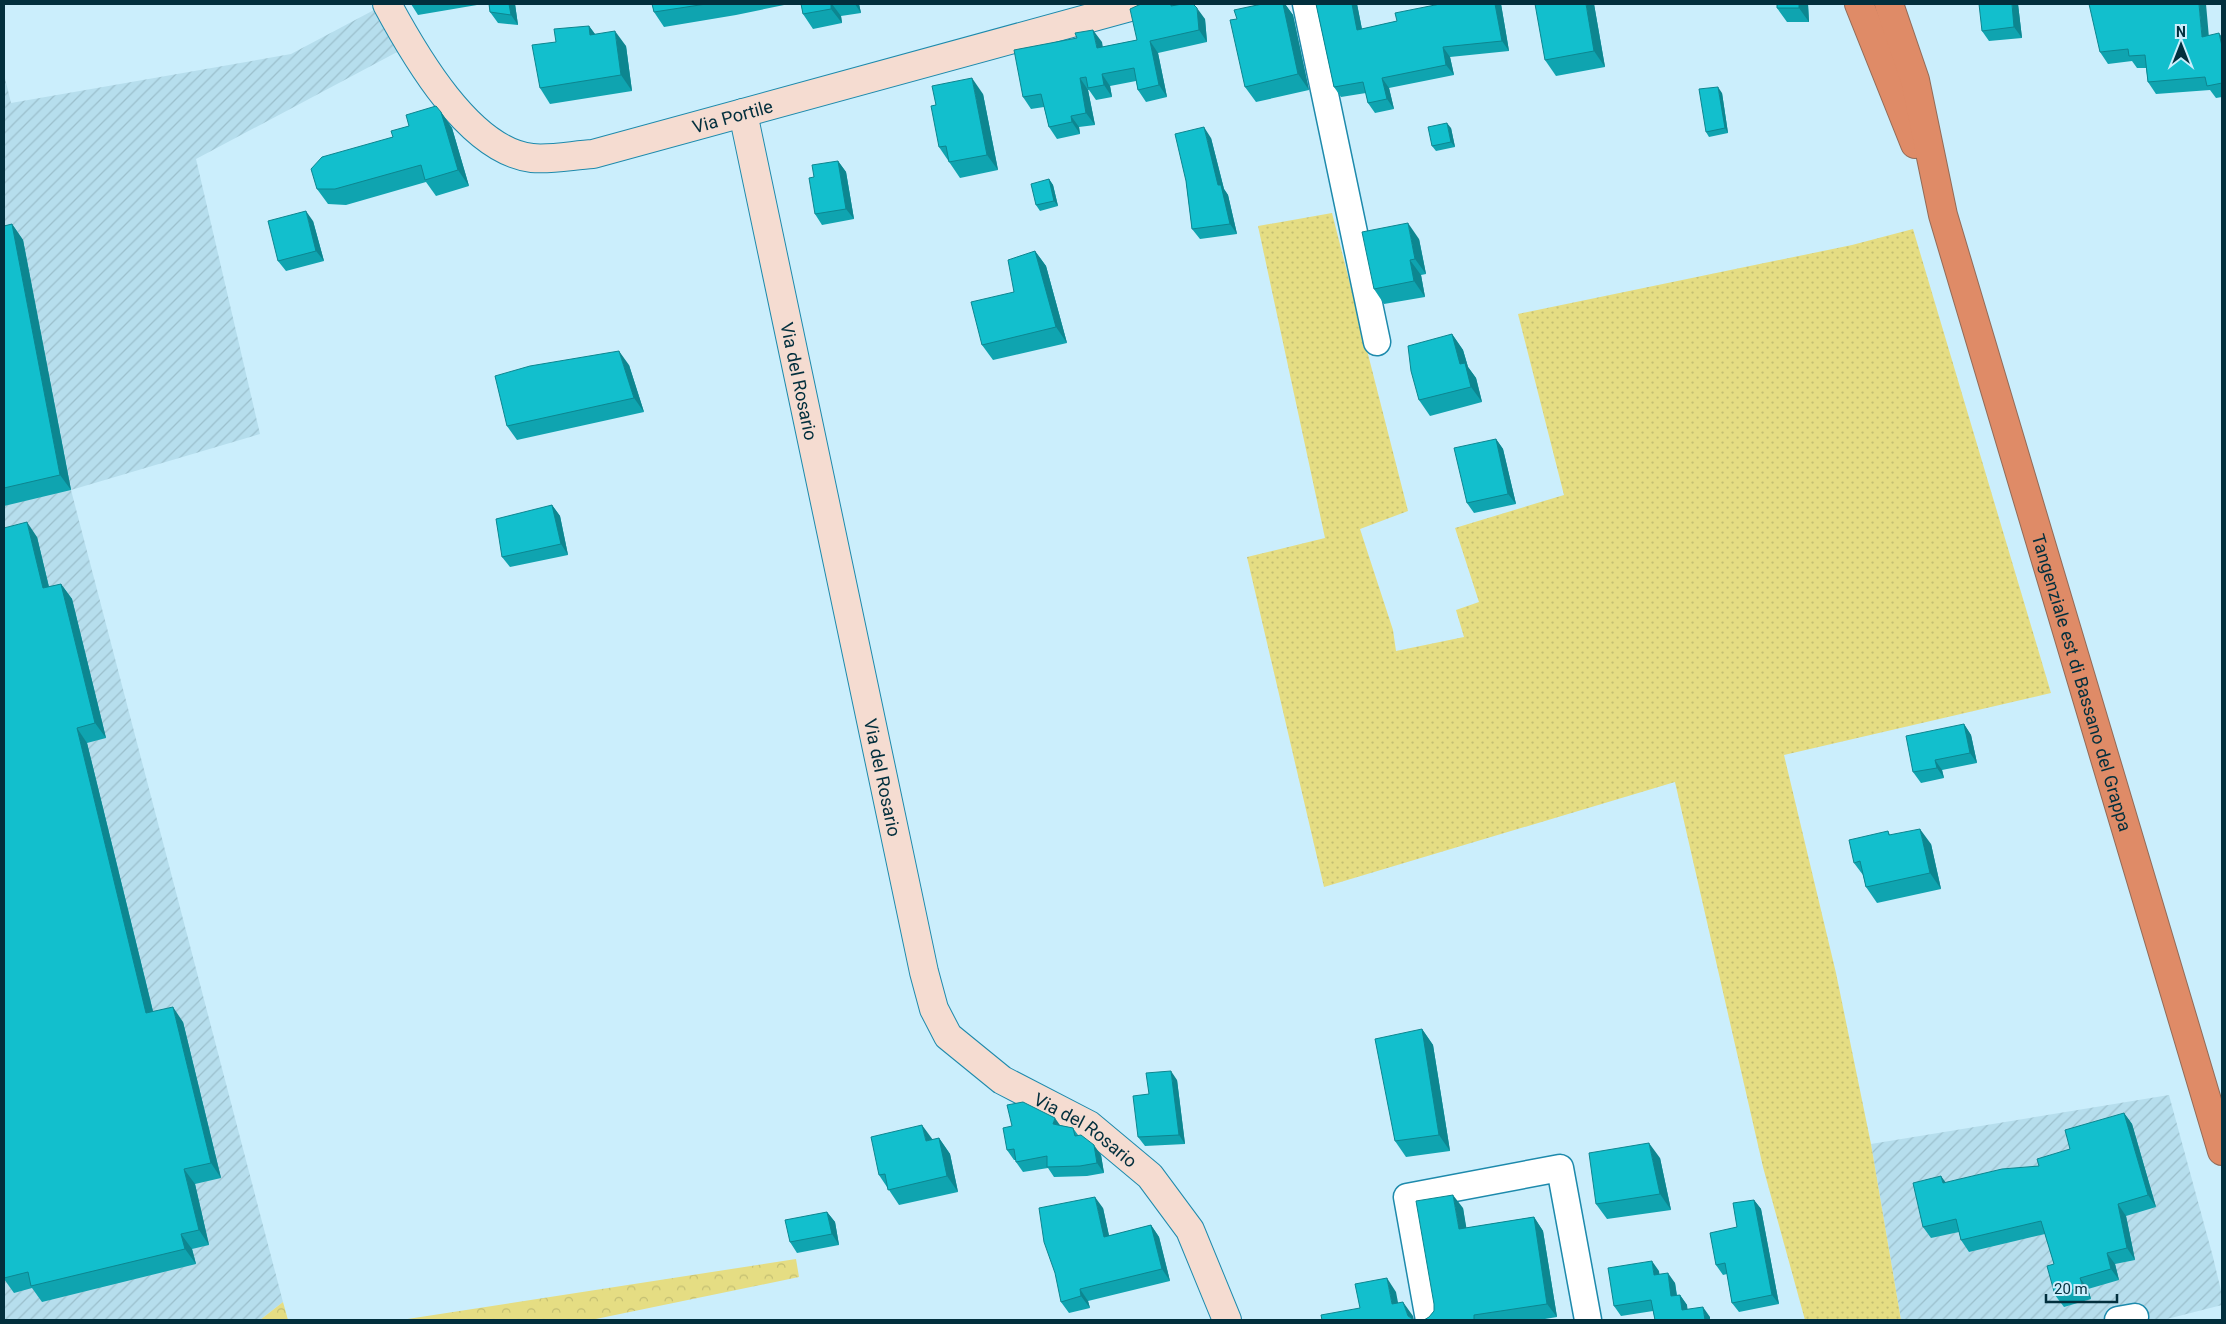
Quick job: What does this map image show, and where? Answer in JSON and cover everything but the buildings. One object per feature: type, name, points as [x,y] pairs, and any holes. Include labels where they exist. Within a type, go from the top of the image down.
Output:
[{"type":"highway","name":"Tangenziale est di Bassano del Grappa","points":[[1859,4],[1943,215]]},
{"type":"highway","name":"Tangenziale est di Bassano del Grappa","points":[[1889,4],[1915,80],[1943,215],[2222,1151]]},
{"type":"street","name":"Via Portile","points":[[387,4],[429,76],[450,101],[475,127],[492,141],[509,151],[532,158],[593,154],[1141,4]]},
{"type":"street","points":[[1306,4],[1377,342]]},
{"type":"street","name":"Via del Rosario","points":[[743,113],[922,962],[934,1009],[948,1036],[1002,1080],[1089,1125],[1150,1176],[1190,1230],[1227,1320]]},
{"type":"street","points":[[1429,1320],[1407,1196],[1560,1168],[1588,1320]]},
{"type":"shaded area","points":[[374,10],[399,51],[196,159],[260,434],[71,490],[283,1302],[260,1320],[4,1320],[4,74],[11,103],[291,54]]},
{"type":"shaded area","points":[[2169,1095],[2213,1257],[2222,1295],[2222,1305],[2163,1320],[1901,1320],[1871,1144]]},
{"type":"green space","points":[[1332,213],[1408,511],[1360,529],[1393,630],[1396,651],[1464,637],[1456,610],[1479,602],[1455,528],[1564,495],[1518,314],[1852,245],[1913,229],[2051,693],[1784,755],[1836,973],[1871,1144],[1901,1320],[1805,1320],[1763,1167],[1675,782],[1324,887],[1247,557],[1325,538],[1258,226]]},
{"type":"green space","points":[[796,1259],[799,1277],[591,1320],[401,1320]]},
{"type":"green space","points":[[283,1302],[288,1320],[260,1320]]}]
